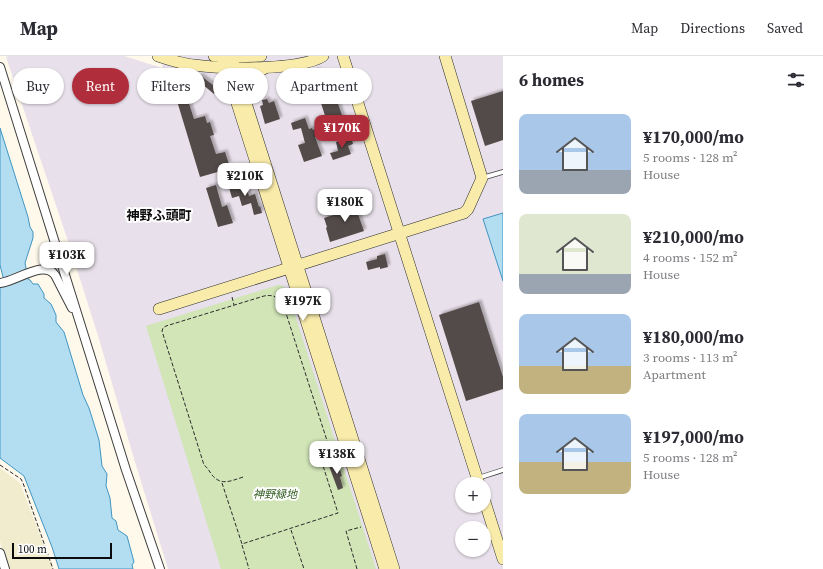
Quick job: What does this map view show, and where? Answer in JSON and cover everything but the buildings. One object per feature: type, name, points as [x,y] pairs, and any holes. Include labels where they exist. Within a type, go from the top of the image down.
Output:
[{"type":"street","points":[[158,56],[213,72],[223,78],[242,106]]},
{"type":"street","points":[[192,65],[260,56]]},
{"type":"street","points":[[226,60],[267,67],[302,63],[319,59],[324,56]]},
{"type":"street","points":[[343,56],[477,477]]},
{"type":"street","points":[[159,309],[464,213],[470,205],[482,178],[445,56]]},
{"type":"street","points":[[226,60],[394,569]]},
{"type":"street","points":[[0,67],[124,463],[160,569]]},
{"type":"street","points":[[242,106],[246,85],[249,78],[267,67]]},
{"type":"street","points":[[293,266],[385,569]]},
{"type":"street","points":[[2,282],[45,269],[52,271],[81,325]]},
{"type":"street","points":[[488,513],[503,560]]},
{"type":"street","points":[[0,553],[5,569]]},
{"type":"lane","points":[[482,178],[503,172]]},
{"type":"lane","points":[[487,477],[503,470]]},
{"type":"path","points":[[243,477],[229,482],[222,482],[214,478],[208,468],[204,465],[162,331],[166,326],[269,295],[274,296],[281,301],[331,453],[320,457]]},
{"type":"path","points":[[232,297],[234,305]]},
{"type":"path","points":[[242,544],[338,513],[318,450]]},
{"type":"path","points":[[0,464],[21,479],[53,569]]},
{"type":"path","points":[[222,482],[249,569]]},
{"type":"path","points":[[357,569],[346,531],[363,526]]},
{"type":"path","points":[[291,528],[304,569]]},
{"type":"shaded area","points":[[8,56],[124,56],[162,68],[164,56],[503,56],[503,213],[483,219],[503,281],[503,569],[168,569],[99,339],[22,104],[64,104],[64,68],[12,68],[12,75],[6,57]]},
{"type":"shaded area","points":[[0,468],[20,483],[53,569],[5,569],[6,566],[0,541]]},
{"type":"green space","name":"神野緑地","points":[[278,285],[283,286],[288,293],[376,569],[221,569],[146,326]]},
{"type":"water","points":[[0,128],[30,227],[33,232],[33,238],[25,263],[28,279],[33,284],[38,284],[44,294],[44,298],[51,304],[56,315],[56,322],[64,332],[83,395],[89,408],[99,440],[102,466],[107,474],[106,486],[110,498],[112,518],[116,521],[118,530],[127,536],[134,562],[132,565],[133,569],[59,569],[24,476],[0,458],[0,288],[5,285],[0,265]]},
{"type":"water","points":[[503,213],[503,281],[483,219]]},
{"type":"district","name":"神野ふ頭町","points":[[159,215]]}]
